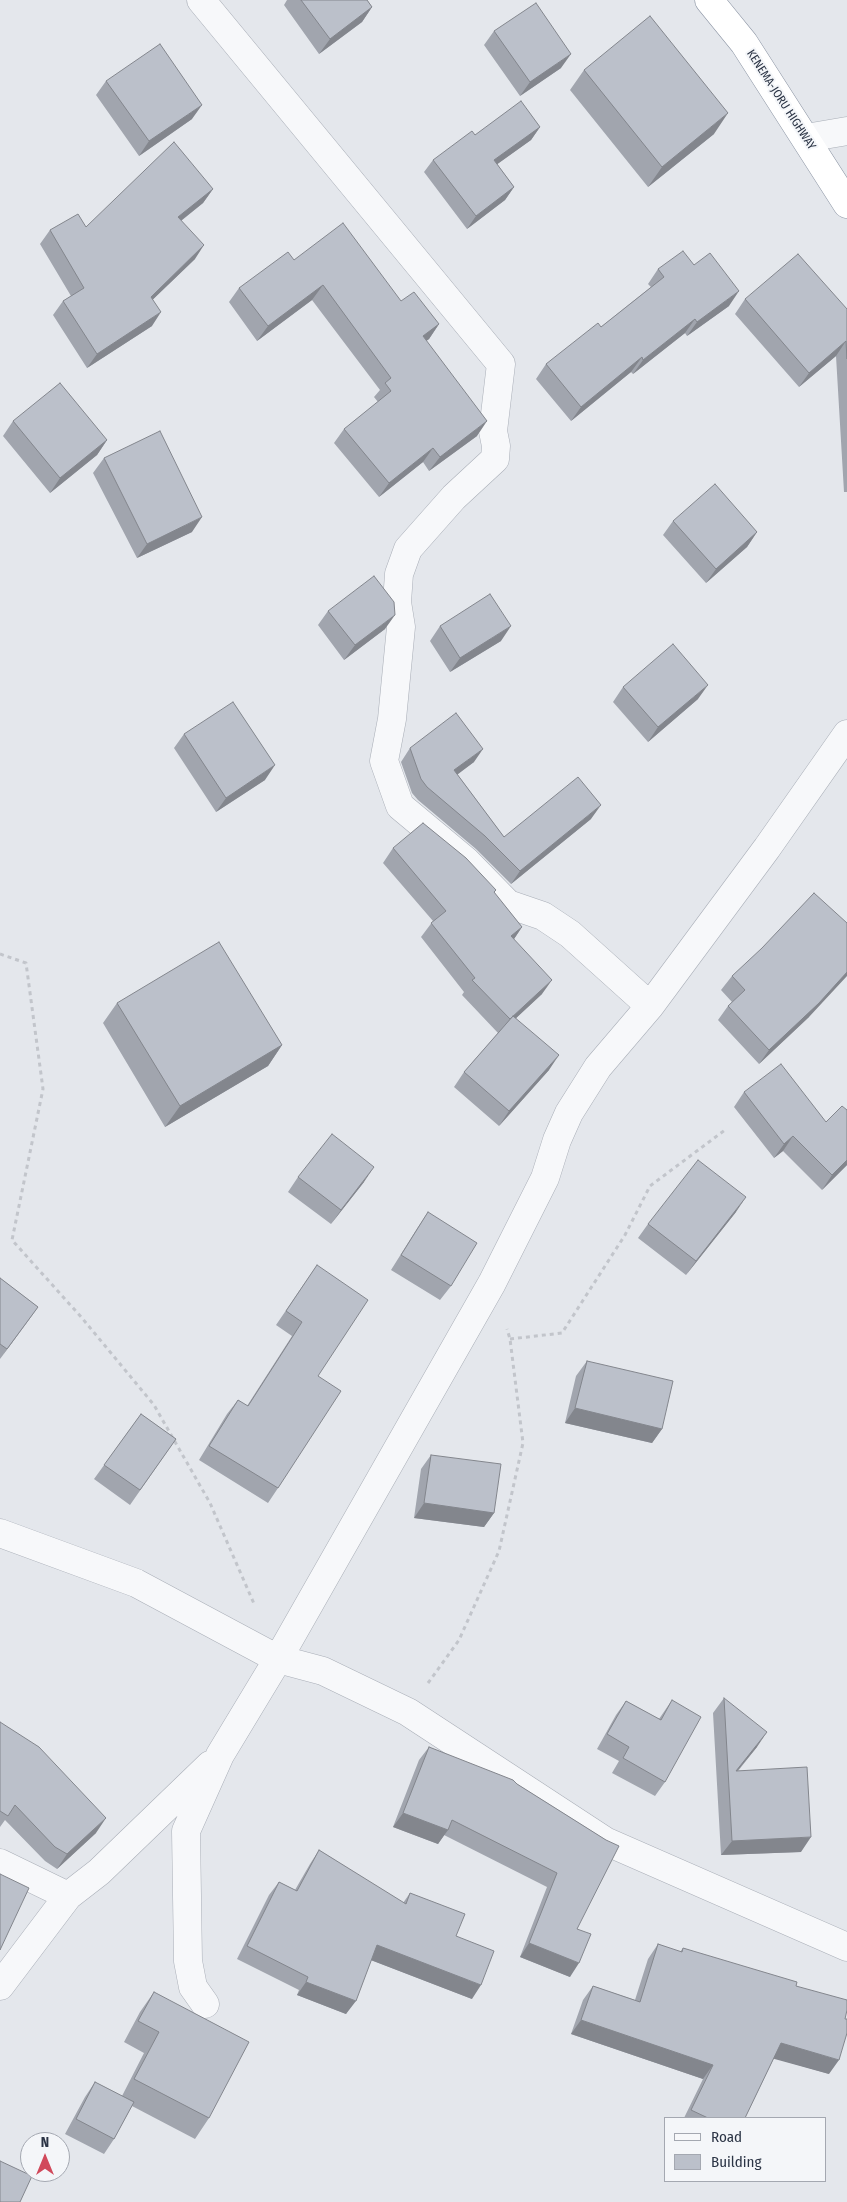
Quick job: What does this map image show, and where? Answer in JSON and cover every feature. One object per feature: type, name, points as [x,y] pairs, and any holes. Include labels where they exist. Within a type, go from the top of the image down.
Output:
[{"type":"highway","name":"KENEMA-JORU HIGHWAY","points":[[709,0],[744,43],[847,204]]},
{"type":"street","points":[[201,0],[501,364],[493,431],[496,446],[495,459],[454,498],[408,549],[399,574],[397,602],[401,627],[392,719],[384,761],[400,806],[466,860],[508,904],[543,916],[570,934],[650,1006]]},
{"type":"street","points":[[806,138],[847,131]]},
{"type":"street","points":[[204,2004],[193,1986],[188,1961],[186,1831],[220,1755],[278,1660],[492,1283],[545,1178],[569,1113],[598,1067],[650,1006],[767,848],[847,734]]},
{"type":"street","points":[[0,1533],[136,1584],[278,1660],[324,1671],[408,1712],[605,1841],[847,1948]]},
{"type":"street","points":[[0,1986],[68,1896],[99,1872],[220,1755]]},
{"type":"street","points":[[0,1863],[68,1896]]},
{"type":"path","points":[[0,954],[26,963],[43,1089],[12,1240],[82,1318],[154,1405],[210,1503],[256,1607]]},
{"type":"path","points":[[408,1712],[459,1640],[499,1551],[524,1442],[510,1339],[562,1333],[625,1235],[650,1186],[725,1130]]},
{"type":"building","points":[[301,0],[367,0],[372,7],[330,39]]},
{"type":"building","points":[[536,3],[571,54],[530,82],[494,31]]},
{"type":"building","points":[[650,16],[728,113],[662,167],[584,70]]},
{"type":"building","points":[[160,44],[202,105],[149,141],[106,81]]},
{"type":"building","points":[[521,101],[540,127],[494,160],[514,187],[476,216],[433,160],[472,131],[475,135]]},
{"type":"building","points":[[174,142],[213,189],[178,217],[204,245],[151,297],[161,312],[97,354],[63,301],[84,288],[50,230],[78,214],[86,227]]},
{"type":"building","points":[[343,223],[401,301],[414,292],[439,324],[423,336],[487,421],[440,457],[433,448],[389,483],[344,429],[391,391],[385,383],[391,378],[323,285],[268,326],[239,288],[288,252],[294,260]]},
{"type":"building","points":[[683,251],[694,265],[710,253],[739,291],[697,322],[695,319],[643,360],[642,357],[581,407],[546,364],[598,323],[601,327],[664,277],[658,269]]},
{"type":"building","points":[[798,254],[847,309],[847,359],[846,341],[809,373],[745,299]]},
{"type":"building","points":[[60,383],[107,440],[60,478],[13,421]]},
{"type":"building","points":[[160,431],[202,517],[147,544],[104,458]]},
{"type":"building","points":[[715,484],[757,532],[716,569],[673,521]]},
{"type":"building","points":[[374,576],[394,602],[395,615],[355,645],[328,611]]},
{"type":"building","points":[[490,594],[511,626],[460,658],[440,626]]},
{"type":"building","points":[[673,644],[708,685],[658,727],[623,687]]},
{"type":"building","points":[[233,702],[275,765],[226,798],[184,734]]},
{"type":"building","points":[[456,713],[483,749],[454,770],[504,837],[578,777],[601,805],[520,871],[485,836],[427,787],[421,779],[410,748]]},
{"type":"building","points":[[423,823],[466,858],[496,890],[494,892],[522,927],[511,936],[552,980],[510,1019],[472,980],[475,978],[431,923],[446,911],[393,848]]},
{"type":"building","points":[[814,893],[847,923],[847,972],[819,1003],[769,1050],[728,1006],[745,990],[732,976],[762,948]]},
{"type":"building","points":[[219,942],[282,1045],[180,1106],[117,1003]]},
{"type":"building","points":[[513,1016],[559,1055],[509,1111],[464,1072]]},
{"type":"building","points":[[781,1064],[826,1122],[842,1106],[847,1110],[847,1160],[832,1175],[793,1136],[784,1144],[744,1092]]},
{"type":"building","points":[[332,1134],[374,1167],[341,1210],[298,1177]]},
{"type":"building","points":[[698,1160],[746,1197],[696,1261],[648,1224]]},
{"type":"building","points":[[428,1212],[477,1243],[451,1286],[401,1255]]},
{"type":"building","points":[[317,1265],[368,1300],[318,1376],[341,1391],[278,1488],[209,1446],[238,1400],[248,1406],[302,1322],[286,1311]]},
{"type":"building","points":[[0,1278],[38,1307],[7,1349],[0,1344]]},
{"type":"building","points":[[587,1361],[673,1381],[662,1429],[575,1408]]},
{"type":"building","points":[[141,1414],[176,1439],[140,1490],[104,1465]]},
{"type":"building","points":[[431,1455],[501,1464],[494,1513],[424,1503]]},
{"type":"building","points":[[724,1698],[767,1732],[736,1771],[807,1767],[811,1837],[732,1841]]},
{"type":"building","points":[[672,1700],[701,1717],[665,1782],[623,1758],[629,1747],[607,1734],[626,1701],[661,1720]]},
{"type":"building","points":[[0,1722],[39,1747],[106,1818],[67,1854],[55,1847],[15,1805],[8,1816],[0,1811]]},
{"type":"building","points":[[429,1747],[513,1780],[606,1840],[619,1846],[577,1929],[591,1934],[579,1963],[529,1943],[557,1873],[452,1820],[448,1830],[403,1813]]},
{"type":"building","points":[[319,1850],[406,1904],[410,1893],[465,1914],[456,1936],[494,1951],[481,1985],[377,1945],[356,2001],[306,1982],[308,1977],[247,1946],[279,1882],[297,1891]]},
{"type":"building","points":[[0,1874],[29,1888],[0,1950]]},
{"type":"building","points":[[658,1944],[682,1952],[683,1948],[797,1982],[796,1986],[847,2000],[845,2019],[847,2019],[847,2033],[839,2060],[781,2043],[745,2117],[706,2117],[691,2110],[713,2065],[581,2020],[593,1986],[640,2002]]},
{"type":"building","points":[[154,1992],[249,2042],[209,2118],[134,2079],[159,2032],[138,2021]]},
{"type":"building","points":[[95,2082],[134,2102],[114,2139],[76,2119]]},
{"type":"building","points":[[0,2161],[20,2170],[20,2182],[29,2182],[20,2202],[0,2202]]}]
